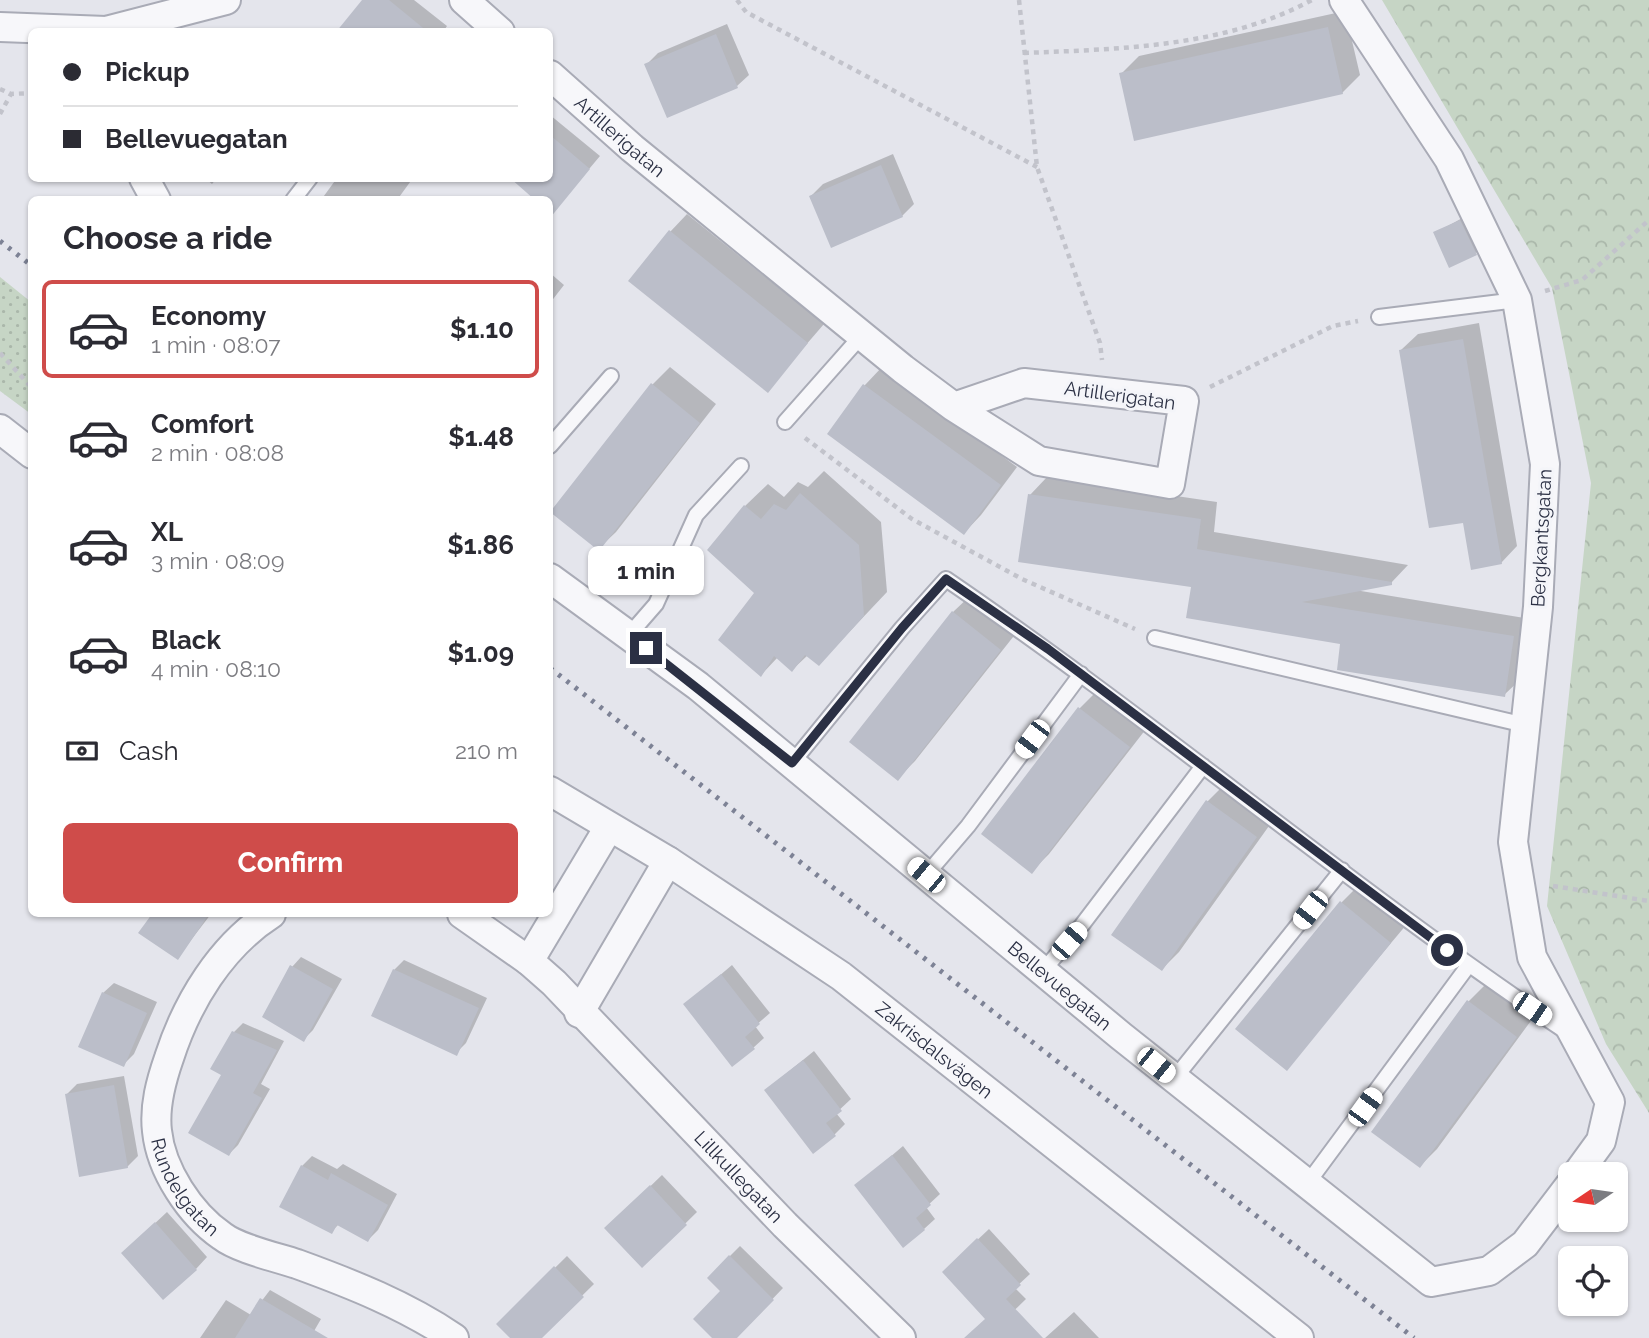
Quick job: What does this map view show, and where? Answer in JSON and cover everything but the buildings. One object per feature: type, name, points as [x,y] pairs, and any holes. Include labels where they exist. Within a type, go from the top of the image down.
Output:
[{"type":"street","points":[[118,28],[226,0]]},
{"type":"street","points":[[464,0],[496,28]]},
{"type":"street","name":"Bergkantsgatan","points":[[1344,0],[1449,159],[1517,300],[1545,464],[1538,607],[1513,842],[1532,957],[1611,1102],[1601,1140],[1585,1162]]},
{"type":"street","points":[[0,27],[28,28]]},
{"type":"street","name":"Artillerigatan","points":[[553,78],[632,148],[862,335],[954,407],[1038,461],[1170,484],[1184,401],[1024,383],[954,407]]},
{"type":"street","points":[[0,429],[28,451]]},
{"type":"street","name":"Bellevuegatan","points":[[553,580],[698,686],[1042,972],[1431,1282],[1489,1271],[1525,1244],[1558,1201]]},
{"type":"street","name":"Zakrisdalsvägen","points":[[553,793],[668,862],[841,976],[1300,1338]]},
{"type":"street","points":[[466,917],[529,961],[609,827]]},
{"type":"street","points":[[579,1013],[668,862]]},
{"type":"street","name":"Rundelgatan","points":[[267,917],[233,945],[205,980],[174,1041],[159,1088],[157,1131],[166,1162],[186,1201],[223,1238],[343,1280],[416,1312],[454,1338]]},
{"type":"street","name":"Lillkullegatan","points":[[529,961],[785,1225],[901,1338]]},
{"type":"lane","points":[[296,196],[307,182]]},
{"type":"lane","points":[[1379,317],[1517,300]]},
{"type":"lane","points":[[785,422],[862,335]]},
{"type":"lane","points":[[553,443],[611,376]]},
{"type":"lane","points":[[629,635],[656,604],[696,515],[741,467]]},
{"type":"lane","points":[[792,763],[902,628],[946,579],[1081,674],[1468,966],[1575,1038]]},
{"type":"lane","points":[[1155,638],[1525,725]]},
{"type":"lane","points":[[926,875],[968,826],[1081,674]]},
{"type":"lane","points":[[1042,972],[1082,925],[1203,766]]},
{"type":"lane","points":[[1174,1079],[1342,870]]},
{"type":"lane","points":[[1307,1184],[1468,966]]},
{"type":"path","points":[[737,0],[746,12],[1037,167]]},
{"type":"path","points":[[1019,0],[1037,167],[1100,343],[1107,392]]},
{"type":"path","points":[[1024,52],[1157,46],[1278,19],[1312,0]]},
{"type":"path","points":[[0,89],[10,94],[28,93]]},
{"type":"path","points":[[0,114],[10,94]]},
{"type":"path","points":[[1517,300],[1582,280],[1649,220]]},
{"type":"path","points":[[1184,401],[1333,326],[1379,317]]},
{"type":"path","points":[[0,354],[28,384]]},
{"type":"path","points":[[785,422],[912,519],[1022,579],[1155,638]]},
{"type":"path","points":[[1519,881],[1649,901]]},
{"type":"green space","points":[[1382,0],[1649,0],[1649,1113],[1606,1044],[1547,906],[1591,483],[1552,288]]},
{"type":"green space","points":[[0,277],[28,300],[28,412],[0,391]]},
{"type":"railway","points":[[0,241],[28,263]]},
{"type":"railway","points":[[553,670],[1414,1338]]},
{"type":"route","points":[[646,648],[698,686],[792,763],[902,628],[946,579],[1048,649],[1447,950]]}]
